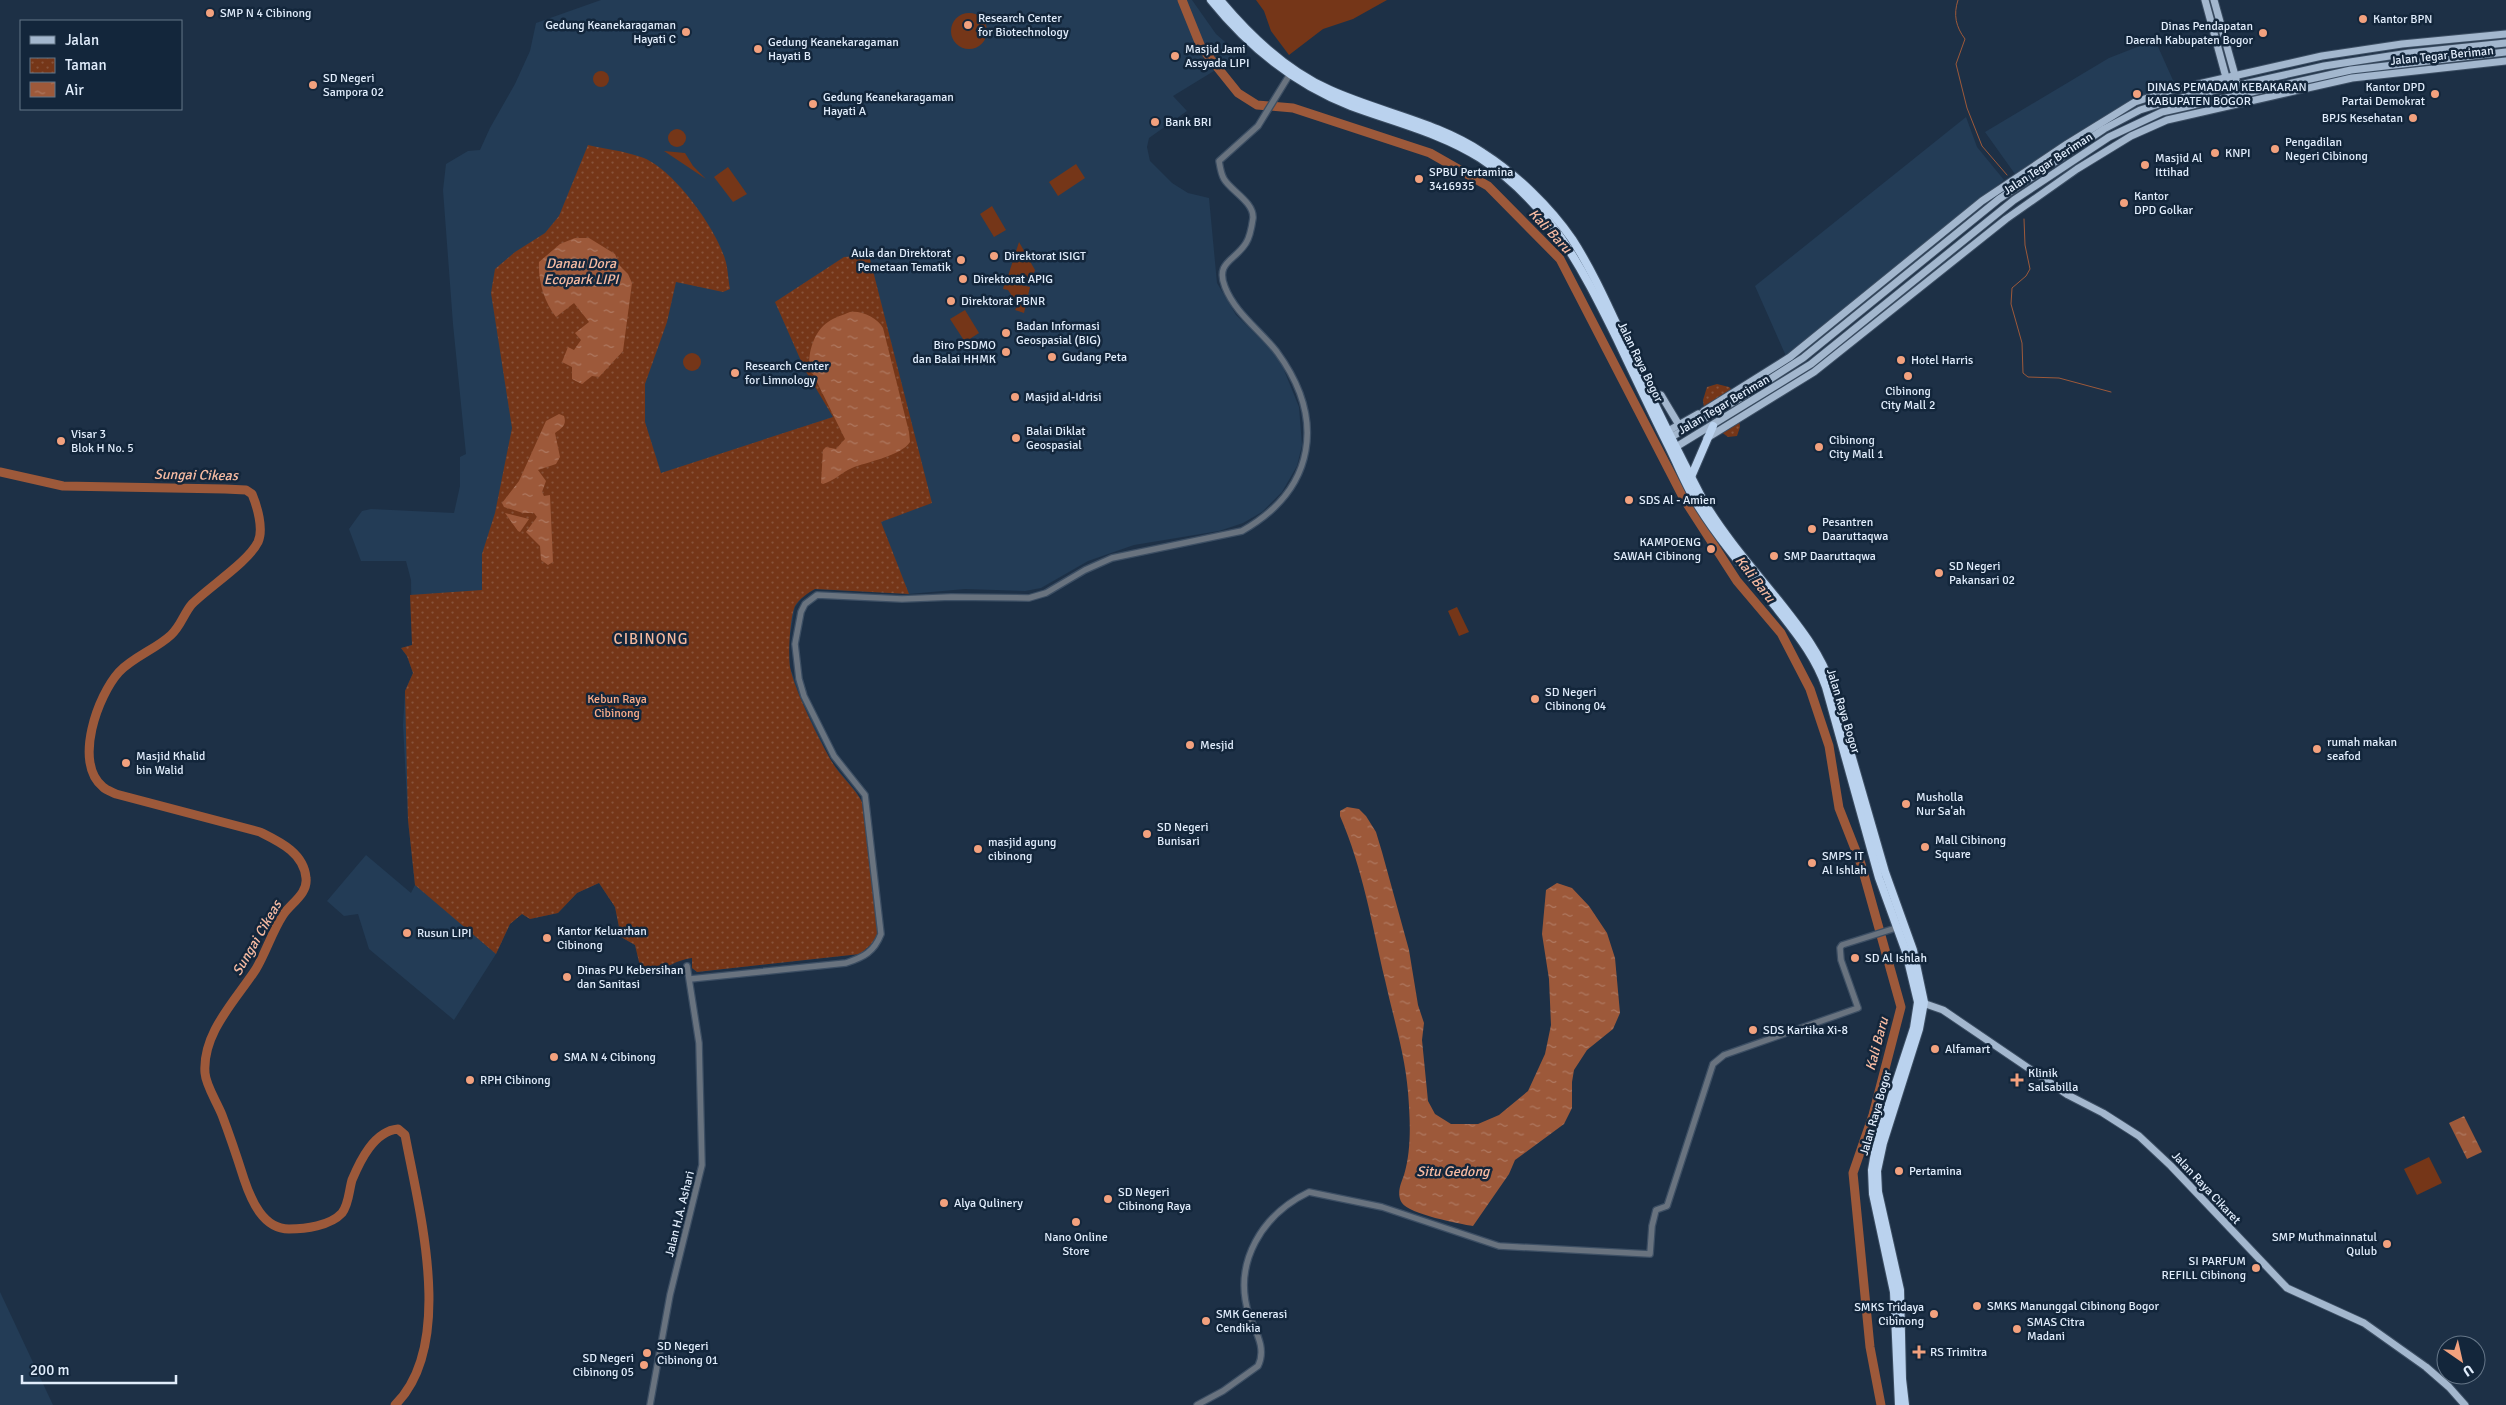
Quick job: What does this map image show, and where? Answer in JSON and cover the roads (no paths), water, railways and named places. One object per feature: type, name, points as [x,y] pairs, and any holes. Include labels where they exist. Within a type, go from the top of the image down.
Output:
[{"type":"highway","name":"Jalan Raya Bogor","points":[[1211,0],[1255,49],[1290,74],[1327,96],[1446,140],[1500,170],[1540,201],[1572,240],[1597,285],[1668,436]]},
{"type":"highway","name":"Jalan Raya Bogor","points":[[1220,0],[1260,44],[1315,82],[1353,99],[1449,134],[1484,153],[1500,170]]},
{"type":"highway","name":"Jalan Raya Bogor","points":[[1643,386],[1652,397],[1673,448],[1709,522],[1798,634],[1815,661],[1826,687],[1864,811]]},
{"type":"highway","points":[[1691,477],[1714,426]]},
{"type":"highway","name":"Jalan Raya Bogor","points":[[1673,448],[1713,517],[1802,630],[1820,658],[1831,684],[1864,811],[1879,878],[1900,926],[1921,1002],[1877,1140],[1872,1170],[1877,1216],[1891,1273],[1899,1329],[1905,1405]]},
{"type":"highway","name":"Jalan Raya Bogor","points":[[1899,1329],[1896,1383],[1899,1405]]},
{"type":"main road","points":[[2205,0],[2231,96]]},
{"type":"main road","points":[[2214,0],[2240,94]]},
{"type":"main road","name":"Jalan Tegar Beriman","points":[[1689,428],[1704,411],[1790,357],[1982,201],[2087,130],[2145,98],[2322,56],[2402,44],[2506,34]]},
{"type":"main road","name":"Jalan Tegar Beriman","points":[[1668,436],[1689,428],[1803,358],[1987,208],[2104,129],[2140,110],[2172,100],[2291,73],[2409,53],[2506,43]]},
{"type":"main road","name":"Jalan Tegar Beriman","points":[[1673,448],[1714,426],[1811,364],[1993,216],[2109,137],[2137,122],[2162,112],[2351,70],[2506,52]]},
{"type":"main road","name":"Jalan Tegar Beriman","points":[[1707,438],[1749,414],[1814,372],[1868,331],[2006,219],[2108,149],[2149,126],[2167,120],[2352,78],[2506,61]]},
{"type":"main road","points":[[2277,67],[2291,73]]},
{"type":"main road","points":[[1987,208],[1993,216]]},
{"type":"main road","points":[[1652,397],[1661,395],[1679,425]]},
{"type":"main road","points":[[1746,406],[1749,414]]},
{"type":"main road","points":[[1668,436],[1679,425],[1704,411]]},
{"type":"main road","name":"Jalan Raya Cikaret","points":[[1921,1002],[1947,1012],[2059,1090],[2103,1112],[2138,1136],[2171,1166],[2286,1288],[2364,1323],[2426,1367],[2449,1387],[2465,1405]]},
{"type":"street","points":[[690,979],[846,962],[867,955],[878,944],[881,934],[865,795],[834,756],[804,696],[799,678],[795,644],[801,612],[812,598],[817,595],[902,599],[951,597],[1029,598],[1046,593],[1085,570],[1112,558],[1242,531],[1254,524],[1281,502],[1291,489],[1301,472],[1308,445],[1304,405],[1288,368],[1268,341],[1242,314],[1225,289],[1221,276],[1227,263],[1245,245],[1253,218],[1251,210],[1224,180],[1219,161],[1264,118],[1290,74]]},
{"type":"street","points":[[1197,1405],[1223,1391],[1258,1366],[1261,1354],[1259,1338],[1249,1315],[1246,1293],[1249,1256],[1259,1233],[1268,1221],[1290,1202],[1313,1192],[1395,1210],[1499,1246],[1649,1255],[1656,1210],[1667,1206],[1713,1064],[1724,1055],[1858,1008],[1841,960],[1840,948],[1900,926]]},
{"type":"street","name":"Jalan H.A. Ashari","points":[[650,1405],[671,1288],[702,1165],[700,1058],[688,966]]},
{"type":"water","name":"Danau Dora Ecopark LIPI","points":[[575,238],[589,238],[615,254],[620,266],[628,274],[632,283],[623,351],[599,377],[592,376],[582,384],[572,379],[572,367],[562,362],[568,347],[574,350],[581,340],[575,333],[589,322],[574,303],[556,317],[545,298],[539,269],[539,262],[560,244]]},
{"type":"water","points":[[850,312],[859,312],[869,316],[881,324],[883,328],[910,442],[899,451],[852,468],[823,484],[821,483],[823,450],[826,447],[836,449],[845,439],[810,368],[811,349],[819,330],[823,326],[833,319]]},
{"type":"water","points":[[559,414],[564,416],[565,422],[562,428],[555,433],[560,457],[556,464],[538,470],[546,481],[542,492],[544,496],[550,495],[553,562],[548,565],[541,560],[540,546],[526,532],[537,517],[534,513],[523,513],[504,507],[502,503],[519,481],[546,421]]},
{"type":"water","points":[[505,513],[529,519],[520,532]]},
{"type":"water","name":"Situ Gedong","points":[[1347,807],[1359,809],[1376,832],[1409,950],[1418,1005],[1424,1023],[1422,1040],[1428,1101],[1435,1114],[1451,1124],[1478,1124],[1499,1115],[1528,1091],[1545,1054],[1551,1025],[1549,979],[1542,934],[1546,890],[1557,883],[1572,888],[1589,906],[1607,933],[1615,958],[1620,1013],[1613,1029],[1587,1050],[1574,1070],[1572,1108],[1564,1124],[1515,1160],[1509,1174],[1473,1226],[1424,1215],[1407,1207],[1400,1200],[1400,1189],[1407,1165],[1410,1133],[1406,1078],[1402,1050],[1366,897],[1355,856],[1340,816],[1340,811]]},
{"type":"water","points":[[2464,1116],[2482,1152],[2467,1159],[2449,1123]]},
{"type":"waterway","name":"Kali Baru","points":[[1182,0],[1201,47],[1238,93],[1257,105],[1293,108],[1430,153],[1488,186],[1560,259],[1684,499],[1737,581],[1781,633],[1810,689],[1829,746],[1839,808],[1861,864],[1901,1007],[1873,1115],[1853,1173],[1870,1347],[1881,1405]]},
{"type":"waterway","points":[[1958,0],[1956,21],[1965,39],[1956,64],[1967,108],[1982,146],[2007,175]]},
{"type":"waterway","points":[[2024,219],[2025,245],[2030,269],[2026,276],[2012,288],[2011,304],[2022,343],[2023,373],[2028,377],[2059,378],[2111,392]]},
{"type":"waterway","name":"Sungai Cikeas","points":[[0,472],[63,486],[225,489],[246,490],[252,494],[260,524],[258,542],[246,558],[192,604],[171,635],[119,672],[103,696],[97,712],[89,746],[90,762],[94,776],[109,791],[260,832],[290,849],[301,862],[306,878],[302,894],[283,915],[256,969],[222,1018],[209,1044],[205,1073],[254,1204],[265,1219],[280,1228],[310,1227],[324,1224],[337,1217],[344,1209],[352,1180],[369,1148],[389,1131],[398,1129],[405,1135],[424,1238],[429,1313],[424,1348],[414,1379],[395,1405]]},
{"type":"place","name":"SMP N 4 Cibinong","points":[[210,13]]},
{"type":"place","name":"Kantor BPN","points":[[2363,19]]},
{"type":"place","name":"Research Center for Biotechnology","points":[[968,25]]},
{"type":"place","name":"Gedung Keanekaragaman Hayati C","points":[[686,32]]},
{"type":"place","name":"Dinas Pendapatan Daerah Kabupaten Bogor","points":[[2263,33]]},
{"type":"place","name":"Gedung Keanekaragaman Hayati B","points":[[758,49]]},
{"type":"place","name":"Masjid Jami Assyada LIPI","points":[[1175,56]]},
{"type":"place","name":"SD Negeri Sampora 02","points":[[313,85]]},
{"type":"place","name":"DINAS PEMADAM KEBAKARAN KABUPATEN BOGOR","points":[[2137,94]]},
{"type":"place","name":"Kantor DPD Partai Demokrat","points":[[2435,94]]},
{"type":"place","name":"Gedung Keanekaragaman Hayati A","points":[[813,104]]},
{"type":"place","name":"BPJS Kesehatan","points":[[2413,118]]},
{"type":"place","name":"Bank BRI","points":[[1155,122]]},
{"type":"place","name":"Pengadilan Negeri Cibinong","points":[[2275,149]]},
{"type":"place","name":"KNPI","points":[[2215,153]]},
{"type":"place","name":"Masjid Al Ittihad","points":[[2145,165]]},
{"type":"place","name":"SPBU Pertamina 3416935","points":[[1419,179]]},
{"type":"place","name":"Kantor DPD Golkar","points":[[2124,203]]},
{"type":"place","name":"Direktorat ISIGT","points":[[994,256]]},
{"type":"place","name":"Aula dan Direktorat Pemetaan Tematik","points":[[961,260]]},
{"type":"place","name":"Direktorat APIG","points":[[963,279]]},
{"type":"place","name":"Direktorat PBNR","points":[[951,301]]},
{"type":"place","name":"Badan Informasi Geospasial (BIG)","points":[[1006,333]]},
{"type":"place","name":"Biro PSDMO dan Balai HHMK","points":[[1006,352]]},
{"type":"place","name":"Gudang Peta","points":[[1052,357]]},
{"type":"place","name":"Hotel Harris","points":[[1901,360]]},
{"type":"place","name":"Research Center for Limnology","points":[[735,373]]},
{"type":"place","name":"Cibinong City Mall 2","points":[[1908,376]]},
{"type":"place","name":"Masjid al-Idrisi","points":[[1015,397]]},
{"type":"place","name":"Balai Diklat Geospasial","points":[[1016,438]]},
{"type":"place","name":"Visar 3 Blok H No. 5","points":[[61,441]]},
{"type":"place","name":"Cibinong City Mall 1","points":[[1819,447]]},
{"type":"place","name":"SDS Al - Amien","points":[[1629,500]]},
{"type":"place","name":"Pesantren Daaruttaqwa","points":[[1812,529]]},
{"type":"place","name":"KAMPOENG SAWAH Cibinong","points":[[1711,549]]},
{"type":"place","name":"SMP Daaruttaqwa","points":[[1774,556]]},
{"type":"place","name":"SD Negeri Pakansari 02","points":[[1939,573]]},
{"type":"place","name":"SD Negeri Cibinong 04","points":[[1535,699]]},
{"type":"place","name":"Mesjid","points":[[1190,745]]},
{"type":"place","name":"rumah makan seafod","points":[[2317,749]]},
{"type":"place","name":"Masjid Khalid bin Walid","points":[[126,763]]},
{"type":"place","name":"Musholla Nur Sa'ah","points":[[1906,804]]},
{"type":"place","name":"SD Negeri Bunisari","points":[[1147,834]]},
{"type":"place","name":"Mall Cibinong Square","points":[[1925,847]]},
{"type":"place","name":"masjid agung cibinong","points":[[978,849]]},
{"type":"place","name":"SMPS IT Al Ishlah","points":[[1812,863]]},
{"type":"place","name":"Rusun LIPI","points":[[407,933]]},
{"type":"place","name":"Kantor Keluarhan Cibinong","points":[[547,938]]},
{"type":"place","name":"SD Al Ishlah","points":[[1855,958]]},
{"type":"place","name":"Dinas PU Kebersihan dan Sanitasi","points":[[567,977]]},
{"type":"place","name":"SDS Kartika Xi-8","points":[[1753,1030]]},
{"type":"place","name":"Alfamart","points":[[1935,1049]]},
{"type":"place","name":"SMA N 4 Cibinong","points":[[554,1057]]},
{"type":"place","name":"RPH Cibinong","points":[[470,1080]]},
{"type":"place","name":"Klinik Salsabilla","points":[[2017,1080]]},
{"type":"place","name":"Pertamina","points":[[1899,1171]]},
{"type":"place","name":"SD Negeri Cibinong Raya","points":[[1108,1199]]},
{"type":"place","name":"Alya Qulinery","points":[[944,1203]]},
{"type":"place","name":"Nano Online Store","points":[[1076,1222]]},
{"type":"place","name":"SMP Muthmainnatul Qulub","points":[[2387,1244]]},
{"type":"place","name":"SI PARFUM REFILL Cibinong","points":[[2256,1268]]},
{"type":"place","name":"SMKS Manunggal Cibinong Bogor","points":[[1977,1306]]},
{"type":"place","name":"SMKS Tridaya Cibinong","points":[[1934,1314]]},
{"type":"place","name":"SMK Generasi Cendikia","points":[[1206,1321]]},
{"type":"place","name":"SMAS Citra Madani","points":[[2017,1329]]},
{"type":"place","name":"RS Trimitra","points":[[1919,1352]]},
{"type":"place","name":"SD Negeri Cibinong 01","points":[[647,1353]]},
{"type":"place","name":"SD Negeri Cibinong 05","points":[[644,1365]]},
{"type":"district","name":"CIBINONG","points":[[651,639]]},
{"type":"park label","name":"Kebun Raya Cibinong","points":[[617,706]]}]
